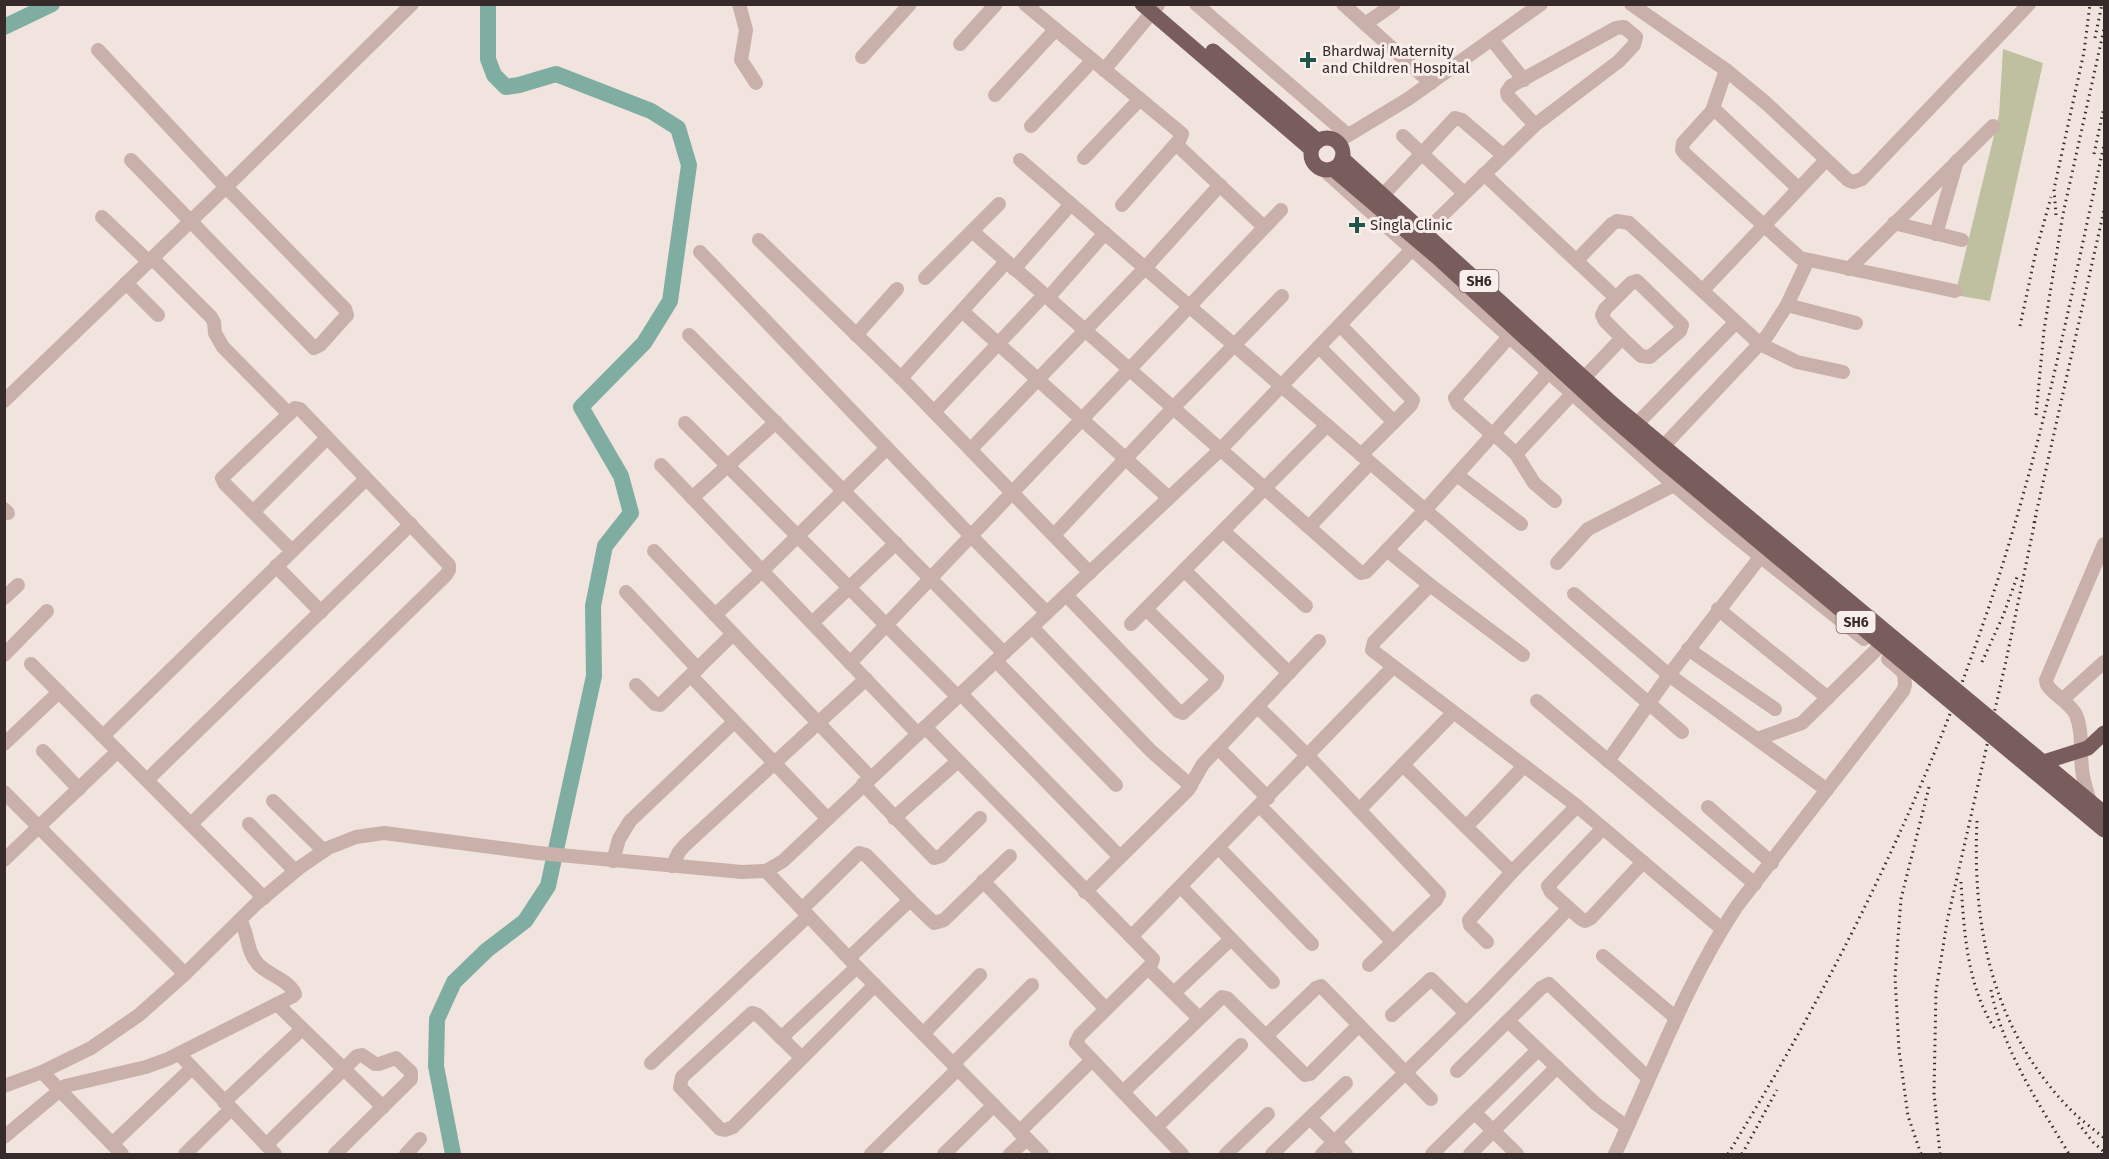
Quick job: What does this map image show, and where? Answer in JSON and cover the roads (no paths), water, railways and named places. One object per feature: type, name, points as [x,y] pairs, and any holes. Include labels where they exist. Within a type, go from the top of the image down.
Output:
[{"type":"main road","name":"SH6","points":[[1152,7],[1315,145],[1311,159],[1314,164],[1333,166],[1383,195],[1419,241],[1585,377],[1611,409],[1660,459],[2104,830]]},
{"type":"main road","points":[[1315,145],[1325,138],[1342,139]]},
{"type":"main road","name":"SH6","points":[[1333,166],[1342,139]]},
{"type":"main road","name":"SH6","points":[[1333,166],[1611,409],[2104,813]]},
{"type":"main road","points":[[2044,762],[2088,748],[2104,733]]},
{"type":"street","points":[[4,401],[412,4]]},
{"type":"street","points":[[739,4],[746,30],[741,60],[756,83]]},
{"type":"street","points":[[862,57],[910,4]]},
{"type":"street","points":[[960,44],[996,4]]},
{"type":"street","points":[[1025,4],[1180,132],[1182,137],[1122,205]]},
{"type":"street","points":[[1196,4],[1342,139],[1431,83],[1541,4]]},
{"type":"street","points":[[1343,4],[1431,83]]},
{"type":"street","points":[[1365,24],[1394,4]]},
{"type":"street","points":[[1631,4],[1726,70],[1766,103],[1848,180],[1857,182],[2029,4]]},
{"type":"street","points":[[1104,70],[1152,7]]},
{"type":"street","points":[[4,1086],[42,1072],[91,1048],[139,1015],[295,871],[324,851],[356,837],[384,833],[565,856],[742,872],[766,871],[783,861],[1220,450],[1464,193],[1535,125],[1613,65],[1634,45],[1636,37],[1624,27],[1616,28],[1511,86],[1507,92],[1535,125]]},
{"type":"street","points":[[995,95],[1054,30]]},
{"type":"street","points":[[1492,40],[1524,80]]},
{"type":"street","points":[[98,50],[226,187],[348,312],[345,318],[320,345],[316,348],[311,345],[131,160]]},
{"type":"street","points":[[1031,126],[1092,61]]},
{"type":"street","points":[[1726,70],[1713,108],[1683,143],[1682,150],[1795,254],[1809,260],[1955,291]]},
{"type":"street","points":[[1084,158],[1140,99]]},
{"type":"street","points":[[1713,108],[1798,188]]},
{"type":"street","points":[[1383,195],[1452,120],[1459,118],[1503,155]]},
{"type":"street","points":[[1849,269],[1957,159],[1993,126]]},
{"type":"street","points":[[1403,136],[1464,193]]},
{"type":"street","points":[[1176,144],[1264,227]]},
{"type":"street","points":[[1935,234],[1957,159]]},
{"type":"street","points":[[1020,160],[1682,732]]},
{"type":"street","points":[[1703,290],[1826,160]]},
{"type":"street","points":[[1484,174],[1616,297]]},
{"type":"street","points":[[970,450],[1145,268],[1220,185]]},
{"type":"street","points":[[925,278],[999,204]]},
{"type":"street","points":[[901,378],[962,310],[1071,204]]},
{"type":"street","points":[[850,663],[1281,210]]},
{"type":"street","points":[[102,217],[211,317],[215,333],[223,347],[288,414]]},
{"type":"street","points":[[1577,260],[1612,224],[1622,220],[1629,223],[1760,344],[1789,359],[1843,372]]},
{"type":"street","points":[[1894,224],[1962,240]]},
{"type":"street","points":[[972,231],[1361,573],[1366,572],[1425,510],[1548,373]]},
{"type":"street","points":[[934,412],[1105,233]]},
{"type":"street","points":[[759,240],[901,378],[1090,573]]},
{"type":"street","points":[[1419,241],[1509,337],[1622,439],[1674,485],[1904,673],[1903,692],[1722,928],[1676,1018],[1615,1155]]},
{"type":"street","points":[[700,252],[1047,613]]},
{"type":"street","points":[[1648,462],[1760,344],[1787,305],[1809,260]]},
{"type":"street","points":[[1636,281],[1682,325],[1680,331],[1650,357],[1641,356],[1622,338],[1602,315],[1630,283],[1636,281]]},
{"type":"street","points":[[126,284],[158,315]]},
{"type":"street","points":[[856,334],[897,289]]},
{"type":"street","points":[[1054,535],[1282,296]]},
{"type":"street","points":[[1787,305],[1856,323]]},
{"type":"street","points":[[962,310],[1169,498]]},
{"type":"street","points":[[1622,439],[1736,322]]},
{"type":"street","points":[[1309,527],[1394,422],[1413,402],[1412,397],[1340,325]]},
{"type":"street","points":[[689,335],[930,578],[1116,784]]},
{"type":"street","points":[[1509,337],[1455,398],[1458,404],[1516,454],[1534,483],[1555,501]]},
{"type":"street","points":[[1585,377],[1622,338]]},
{"type":"street","points":[[1319,347],[1394,422]]},
{"type":"street","points":[[1516,454],[1572,394]]},
{"type":"street","points":[[191,824],[449,570],[445,559],[300,409],[295,408],[222,478],[225,484],[292,551]]},
{"type":"street","points":[[692,498],[776,422]]},
{"type":"street","points":[[685,423],[1120,857]]},
{"type":"street","points":[[1131,624],[1327,425]]},
{"type":"street","points":[[253,512],[327,438]]},
{"type":"street","points":[[715,615],[887,448]]},
{"type":"street","points":[[661,465],[850,663],[958,761],[1153,959],[1148,968],[1076,1040],[1079,1046],[1177,1149],[1162,1155]]},
{"type":"street","points":[[1457,475],[1521,524]]},
{"type":"street","points":[[103,736],[366,479]]},
{"type":"street","points":[[1557,562],[1588,529],[1674,485]]},
{"type":"street","points":[[147,780],[411,524]]},
{"type":"street","points":[[1223,531],[1306,606]]},
{"type":"street","points":[[812,623],[896,543]]},
{"type":"street","points":[[2104,544],[2046,680],[2049,688],[2069,703],[2076,715],[2083,777],[2104,840]]},
{"type":"street","points":[[1387,550],[1523,655]]},
{"type":"street","points":[[654,551],[818,722],[867,780],[894,818],[931,857],[938,858],[980,818]]},
{"type":"street","points":[[1608,761],[1688,649],[1761,556]]},
{"type":"street","points":[[276,566],[321,612]]},
{"type":"street","points":[[1184,570],[1289,673]]},
{"type":"street","points":[[4,598],[18,585]]},
{"type":"street","points":[[1430,585],[1371,646],[1374,653],[1577,806],[1722,928]]},
{"type":"street","points":[[626,592],[695,672],[734,722],[827,818]]},
{"type":"street","points":[[1574,594],[1669,675],[1827,790]]},
{"type":"street","points":[[1066,595],[1183,714],[1214,684],[1217,678],[1146,609]]},
{"type":"street","points":[[1718,609],[1828,698]]},
{"type":"street","points":[[4,655],[47,611]]},
{"type":"street","points":[[1032,627],[1151,751],[1191,786]]},
{"type":"street","points":[[636,686],[655,704],[660,705],[733,634]]},
{"type":"street","points":[[1085,892],[1191,786],[1199,770],[1218,748],[1319,641]]},
{"type":"street","points":[[1688,649],[1775,709]]},
{"type":"street","points":[[1757,739],[1802,723],[1877,649]]},
{"type":"street","points":[[2064,699],[2104,662]]},
{"type":"street","points":[[32,664],[264,898]]},
{"type":"street","points":[[1131,937],[1393,668]]},
{"type":"street","points":[[672,866],[685,845],[866,679]]},
{"type":"street","points":[[4,744],[59,692]]},
{"type":"street","points":[[1537,701],[1755,884]]},
{"type":"street","points":[[1258,707],[1308,756],[1439,894],[1436,900],[1369,965]]},
{"type":"street","points":[[1359,810],[1453,712]]},
{"type":"street","points":[[613,861],[619,839],[630,821],[734,722]]},
{"type":"street","points":[[1218,748],[1264,802],[1393,942]]},
{"type":"street","points":[[4,860],[118,751]]},
{"type":"street","points":[[43,752],[79,789]]},
{"type":"street","points":[[894,818],[958,761]]},
{"type":"street","points":[[1402,765],[1512,872]]},
{"type":"street","points":[[1466,827],[1524,766]]},
{"type":"street","points":[[4,792],[185,974]]},
{"type":"street","points":[[273,801],[324,851]]},
{"type":"street","points":[[1487,942],[1468,920],[1577,806]]},
{"type":"street","points":[[1708,807],[1772,863]]},
{"type":"street","points":[[249,824],[295,871]]},
{"type":"street","points":[[1603,828],[1548,886],[1551,892],[1581,919],[1588,920],[1643,862]]},
{"type":"street","points":[[1219,848],[1312,944]]},
{"type":"street","points":[[651,1063],[805,913],[859,853],[866,855],[934,923],[939,923],[1010,856]]},
{"type":"street","points":[[766,871],[1042,1155]]},
{"type":"street","points":[[983,882],[1106,1009]]},
{"type":"street","points":[[1181,887],[1273,982]]},
{"type":"street","points":[[781,1038],[910,900]]},
{"type":"street","points":[[1322,1155],[1569,908]]},
{"type":"street","points":[[4,1137],[59,1089],[146,1067],[178,1054],[293,996],[295,991],[258,964],[248,945],[246,931],[240,920]]},
{"type":"street","points":[[1174,993],[1231,939]]},
{"type":"street","points":[[1603,956],[1676,1018]]},
{"type":"street","points":[[1148,968],[1199,1018]]},
{"type":"street","points":[[923,1034],[980,975]]},
{"type":"street","points":[[1392,1015],[1431,979],[1466,1013]]},
{"type":"street","points":[[1457,1071],[1545,984],[1548,984],[1648,1078]]},
{"type":"street","points":[[802,1058],[758,1015],[752,1013],[682,1077],[680,1087],[720,1129],[729,1130],[802,1058],[875,985]]},
{"type":"street","points":[[871,1155],[1032,985]]},
{"type":"street","points":[[1266,1036],[1318,986],[1324,988],[1431,1099]]},
{"type":"street","points":[[1123,1092],[1219,998],[1225,997],[1302,1073],[1307,1075],[1359,1025]]},
{"type":"street","points":[[277,1004],[301,1030],[383,1107]]},
{"type":"street","points":[[1508,1021],[1596,1104],[1627,1127]]},
{"type":"street","points":[[185,1155],[228,1105],[301,1030]]},
{"type":"street","points":[[1156,1127],[1242,1046]]},
{"type":"street","points":[[1432,1155],[1538,1050]]},
{"type":"street","points":[[178,1054],[270,1150],[357,1056],[362,1055],[375,1064],[384,1063],[394,1057],[399,1060],[413,1077],[335,1155]]},
{"type":"street","points":[[1010,1155],[1023,1135],[1092,1060]]},
{"type":"street","points":[[1470,1155],[1557,1067]]},
{"type":"street","points":[[111,1144],[192,1068]]},
{"type":"street","points":[[42,1072],[122,1155]]},
{"type":"street","points":[[1272,1155],[1346,1083]]},
{"type":"street","points":[[944,1155],[994,1106]]},
{"type":"street","points":[[1226,1155],[1269,1113]]},
{"type":"street","points":[[1475,1113],[1517,1155]]},
{"type":"street","points":[[1310,1118],[1346,1155]]},
{"type":"street","points":[[406,1155],[420,1139]]},
{"type":"waterway","points":[[4,27],[52,4]]},
{"type":"waterway","points":[[453,1154],[436,1066],[437,1019],[454,982],[487,950],[525,921],[548,886],[594,676],[593,606],[605,546],[631,513],[621,476],[581,407],[644,343],[670,301],[689,165],[678,128],[651,111],[556,74],[506,87],[494,75],[488,59],[488,4]]},
{"type":"railway","points":[[2056,215],[2054,189],[2084,52],[2090,4]]},
{"type":"railway","points":[[2095,38],[2102,4]]},
{"type":"railway","points":[[2036,415],[2044,330],[2063,214],[2104,29]]},
{"type":"railway","points":[[2094,154],[2104,107]]},
{"type":"railway","points":[[1728,1154],[1774,1076],[1860,917],[1935,752],[1968,667],[1997,582],[2035,452],[2104,145]]},
{"type":"railway","points":[[2020,326],[2036,251],[2051,197]]},
{"type":"railway","points":[[2034,523],[2104,210]]},
{"type":"railway","points":[[1940,1154],[1934,1093],[1936,991],[1947,922],[2036,516]]},
{"type":"railway","points":[[1982,662],[2003,616],[2017,577]]},
{"type":"railway","points":[[1921,1154],[1908,1116],[1899,1050],[1895,977],[1901,899],[1930,783]]},
{"type":"railway","points":[[1977,821],[1978,899],[1983,936],[2004,1008],[2020,1042],[2041,1074],[2070,1109],[2104,1138]]},
{"type":"railway","points":[[1961,882],[1966,939],[1973,977],[1978,995],[1995,1029]]},
{"type":"railway","points":[[1991,990],[2013,1055],[2069,1154]]},
{"type":"railway","points":[[1742,1154],[1777,1090]]},
{"type":"railway","points":[[2078,1123],[2104,1152]]},
{"type":"place","name":"Bhardwaj Maternity and Children Hospital","points":[[1308,60]]},
{"type":"place","name":"Singla Clinic","points":[[1357,225]]}]
